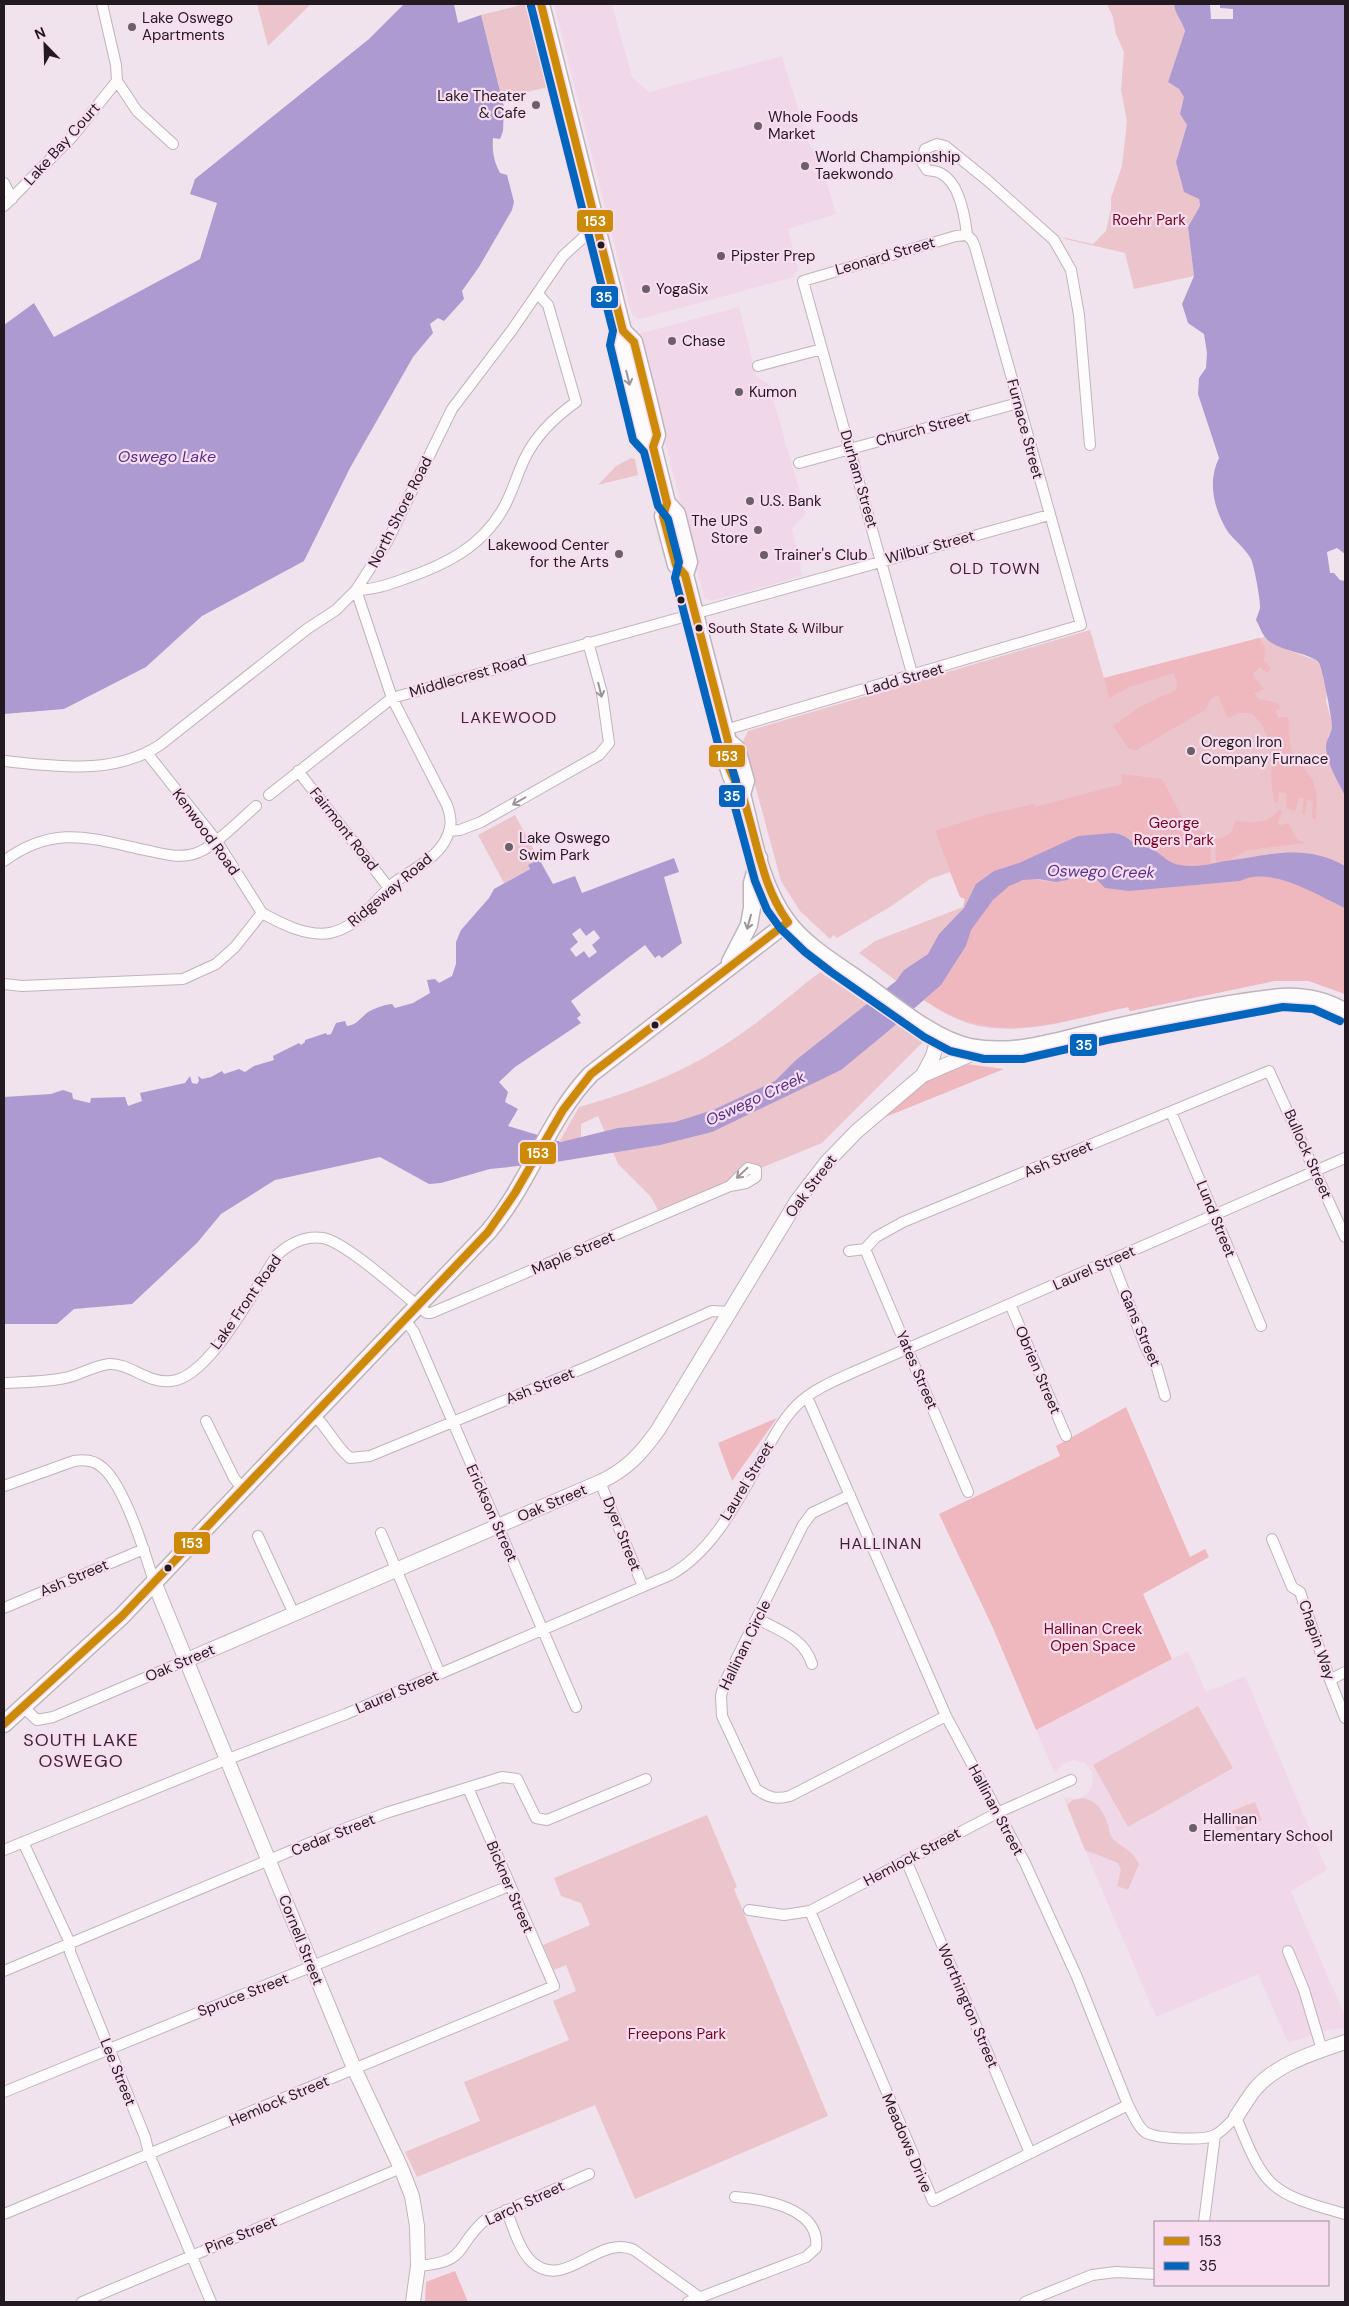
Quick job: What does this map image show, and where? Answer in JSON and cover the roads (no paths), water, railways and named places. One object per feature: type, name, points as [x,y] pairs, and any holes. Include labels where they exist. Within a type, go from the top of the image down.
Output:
[{"type":"main road","points":[[541,4],[623,331],[620,344],[643,438],[653,447],[667,503],[663,516],[676,565],[685,575],[727,736],[737,749],[740,757],[746,781],[742,794],[759,858],[770,892],[788,922],[812,945],[837,964],[935,1032],[969,1047],[1005,1050],[1040,1046],[1104,1030],[1282,996],[1306,997],[1323,1001],[1345,1012]]},
{"type":"main road","points":[[725,970],[749,925],[752,908],[752,883],[759,858]]},
{"type":"main road","points":[[4,1724],[122,1616],[498,1220],[529,1173],[573,1095],[591,1074],[788,922]]},
{"type":"street","points":[[102,4],[116,65],[117,81],[137,111],[173,144]]},
{"type":"street","name":"Lake Bay Court","points":[[8,202],[72,137],[117,81]]},
{"type":"street","name":"Furnace Street","points":[[1082,625],[1049,515],[975,247],[967,235],[962,208],[952,183],[941,173],[927,170],[922,162],[925,149],[933,145],[945,146],[1054,240],[1071,270],[1079,315],[1090,445]]},
{"type":"street","points":[[4,183],[8,202]]},
{"type":"street","name":"North Shore Road","points":[[4,761],[85,767],[124,762],[147,753],[306,628],[336,610],[356,590],[387,542],[452,409],[567,252],[597,225]]},
{"type":"street","name":"Leonard Street","points":[[803,281],[956,236],[967,235]]},
{"type":"street","name":"Durham Street","points":[[803,281],[913,677]]},
{"type":"street","points":[[538,294],[548,305],[576,402],[546,427],[537,438],[525,458],[503,509],[490,528],[473,544],[434,569],[375,589],[356,590],[392,698],[448,805],[451,816],[449,831],[460,830],[481,822],[599,755],[609,743],[602,694],[588,642]]},
{"type":"street","points":[[758,366],[822,349]]},
{"type":"street","name":"Church Street","points":[[798,463],[1018,403]]},
{"type":"street","name":"Wilbur Street","points":[[695,614],[1049,515]]},
{"type":"street","name":"Middlecrest Road","points":[[269,795],[392,698],[588,642],[695,614]]},
{"type":"street","name":"Ladd Street","points":[[727,736],[1082,625]]},
{"type":"street","name":"Kenwood Road","points":[[147,753],[216,840],[262,913]]},
{"type":"street","name":"Fairmont Road","points":[[298,771],[389,888]]},
{"type":"street","points":[[4,861],[27,846],[53,838],[81,837],[177,856],[199,853],[256,806]]},
{"type":"street","name":"Ridgeway Road","points":[[262,913],[304,932],[330,933],[352,924],[389,888],[429,859],[444,844],[449,831]]},
{"type":"street","points":[[4,984],[22,986],[183,979],[216,964],[235,947],[262,913]]},
{"type":"street","name":"Oak Street","points":[[23,1707],[34,1719],[45,1720],[143,1680],[395,1571],[600,1482],[625,1469],[644,1449],[797,1201],[827,1162],[857,1131],[922,1074],[933,1056],[935,1032]]},
{"type":"street","name":"Oak Street","points":[[922,1074],[985,1049]]},
{"type":"street","name":"Ash Street","points":[[865,1249],[876,1237],[903,1222],[1269,1071]]},
{"type":"street","name":"Bullock Street","points":[[1269,1071],[1345,1237]]},
{"type":"street","name":"Lund Street","points":[[1171,1112],[1260,1326]]},
{"type":"street","name":"Laurel Street","points":[[4,1850],[440,1674],[678,1570],[699,1553],[734,1508],[781,1424],[807,1397],[856,1370],[1345,1158]]},
{"type":"street","name":"Maple Street","points":[[418,1306],[427,1313],[435,1312],[730,1186]]},
{"type":"street","name":"Lake Front Road","points":[[4,1382],[66,1378],[111,1364],[160,1381],[170,1382],[185,1376],[204,1361],[219,1345],[277,1255],[295,1242],[310,1238],[324,1238],[338,1245],[418,1306]]},
{"type":"street","points":[[849,1251],[865,1249]]},
{"type":"street","name":"Yates Street","points":[[865,1249],[968,1492]]},
{"type":"street","name":"Gans Street","points":[[1112,1260],[1146,1348],[1157,1368],[1165,1396]]},
{"type":"street","name":"Obrien Street","points":[[1010,1304],[1066,1436]]},
{"type":"street","name":"Ash Street","points":[[314,1415],[326,1426],[343,1453],[350,1458],[370,1456],[589,1366],[712,1311],[729,1312]]},
{"type":"street","name":"Erickson Street","points":[[405,1320],[414,1332],[576,1707]]},
{"type":"street","name":"Hallinan Street","points":[[807,1397],[946,1716],[1025,1863],[1077,1977],[1128,2105],[1139,2125],[1145,2132],[1166,2138],[1215,2135]]},
{"type":"street","points":[[206,1421],[234,1478],[243,1489]]},
{"type":"street","points":[[4,1486],[74,1461],[85,1460],[102,1466],[115,1482],[144,1549],[154,1582]]},
{"type":"street","name":"Dyer Street","points":[[600,1482],[643,1586]]},
{"type":"street","name":"Hallinan Circle","points":[[850,1494],[812,1513],[803,1525],[758,1619],[724,1684],[720,1707],[724,1725],[750,1781],[764,1795],[777,1798],[790,1796],[946,1716]]},
{"type":"street","points":[[380,1533],[440,1674]]},
{"type":"street","points":[[258,1536],[294,1614]]},
{"type":"street","name":"Chapin Way","points":[[1272,1539],[1292,1587],[1300,1592],[1345,1718]]},
{"type":"street","name":"Ash Street","points":[[4,1608],[144,1549]]},
{"type":"street","name":"Cornell Street","points":[[154,1582],[354,2068],[401,2168],[412,2196],[417,2226],[418,2266],[413,2302]]},
{"type":"street","points":[[758,1619],[802,1644],[808,1651],[812,1664]]},
{"type":"street","points":[[1330,1680],[1345,1672]]},
{"type":"street","name":"Cedar Street","points":[[4,1971],[386,1814],[502,1777],[512,1777],[522,1784],[536,1818],[546,1820],[646,1779]]},
{"type":"street","name":"Hemlock Street","points":[[749,1910],[784,1915],[810,1911],[998,1813],[1071,1780]]},
{"type":"street","name":"Bickner Street","points":[[468,1788],[554,1986]]},
{"type":"street","name":"Lee Street","points":[[23,1842],[70,1943],[70,1952],[145,2138],[149,2154],[211,2302]]},
{"type":"street","name":"Worthington Street","points":[[906,1860],[1030,2153]]},
{"type":"street","name":"Spruce Street","points":[[4,2092],[509,1886]]},
{"type":"street","name":"Meadows Drive","points":[[810,1911],[932,2202],[1128,2105]]},
{"type":"street","points":[[1288,1951],[1304,1990],[1322,2050]]},
{"type":"street","name":"Hemlock Street","points":[[4,2214],[554,1986]]},
{"type":"street","points":[[1204,2221],[1215,2135],[1236,2117],[1255,2089],[1266,2078],[1288,2065],[1345,2042]]},
{"type":"street","points":[[1236,2117],[1255,2162],[1261,2172],[1277,2189],[1302,2202],[1345,2214]]},
{"type":"street","name":"Pine Street","points":[[82,2302],[190,2255],[401,2168]]},
{"type":"street","name":"Larch Street","points":[[418,2266],[439,2264],[453,2258],[458,2254],[476,2228],[486,2220],[588,2174]]},
{"type":"street","points":[[688,2302],[806,2257],[816,2248],[816,2238],[812,2229],[796,2212],[767,2201],[736,2197]]},
{"type":"street","points":[[506,2210],[526,2254],[541,2268],[552,2271],[563,2270],[610,2248],[623,2246],[634,2250],[699,2297]]},
{"type":"street","points":[[1024,2302],[1092,2274],[1116,2272],[1154,2274]]},
{"type":"water","name":"Oswego Lake","points":[[404,4],[454,4],[458,23],[481,15],[504,107],[503,131],[500,139],[493,138],[493,152],[500,173],[507,175],[514,202],[512,210],[479,267],[462,291],[464,299],[444,321],[438,318],[430,324],[433,333],[413,357],[350,468],[304,561],[202,616],[146,667],[64,709],[4,714],[4,325],[34,303],[54,337],[200,259],[217,203],[190,194],[195,179],[369,39]]},
{"type":"water","points":[[1174,4],[1345,4],[1345,554],[1337,548],[1327,552],[1330,573],[1334,573],[1340,580],[1345,581],[1345,796],[1328,760],[1326,744],[1332,726],[1327,693],[1319,663],[1309,656],[1277,646],[1264,635],[1256,620],[1260,604],[1251,559],[1228,532],[1219,515],[1214,496],[1213,477],[1219,458],[1198,394],[1199,378],[1206,368],[1207,353],[1204,334],[1188,323],[1182,304],[1194,276],[1188,227],[1200,206],[1199,199],[1184,192],[1176,162],[1187,125],[1180,114],[1184,97],[1179,89],[1168,82],[1185,31]]},
{"type":"water","name":"Oswego Creek","points":[[1113,833],[1122,835],[1154,850],[1173,863],[1186,866],[1287,853],[1316,855],[1330,859],[1345,866],[1345,908],[1293,884],[1265,877],[1129,891],[1105,888],[1093,876],[1079,874],[1067,880],[1056,882],[1039,879],[1023,880],[1009,886],[993,900],[971,930],[966,946],[941,985],[841,1070],[712,1132],[660,1145],[556,1162],[490,1169],[441,1183],[429,1184],[380,1157],[275,1180],[221,1214],[197,1243],[132,1304],[74,1309],[57,1324],[4,1324],[4,1097],[51,1094],[63,1090],[72,1093],[73,1099],[90,1103],[91,1098],[125,1097],[128,1106],[142,1101],[140,1093],[185,1083],[190,1076],[192,1083],[197,1084],[199,1081],[198,1076],[202,1079],[222,1071],[224,1074],[239,1069],[245,1072],[254,1066],[274,1060],[273,1056],[299,1043],[301,1045],[305,1040],[326,1033],[327,1035],[331,1034],[336,1023],[345,1021],[347,1026],[379,1007],[392,1004],[395,1008],[413,1003],[430,993],[427,980],[435,979],[439,983],[452,976],[456,964],[456,942],[461,930],[489,898],[494,889],[530,869],[528,865],[539,859],[553,884],[575,876],[582,893],[674,858],[679,872],[664,877],[682,943],[662,958],[659,955],[655,958],[645,945],[571,1001],[581,1015],[577,1018],[581,1023],[515,1067],[499,1082],[508,1092],[505,1102],[518,1109],[508,1126],[561,1142],[618,1128],[675,1122],[713,1110],[775,1081],[796,1060],[896,981],[904,970],[928,954],[939,934],[964,908],[976,884],[994,871],[1019,863],[1078,836]]},
{"type":"place","name":"Lake Oswego Apartments","points":[[132,27]]},
{"type":"place","name":"Lake Theater & Cafe","points":[[536,105]]},
{"type":"place","name":"Whole Foods Market","points":[[758,126]]},
{"type":"place","name":"World Championship Taekwondo","points":[[805,166]]},
{"type":"place","name":"Pipster Prep","points":[[721,256]]},
{"type":"place","name":"YogaSix","points":[[646,289]]},
{"type":"place","name":"Chase","points":[[672,341]]},
{"type":"place","name":"Kumon","points":[[739,392]]},
{"type":"place","name":"U.S. Bank","points":[[750,501]]},
{"type":"place","name":"The UPS Store","points":[[758,530]]},
{"type":"place","name":"Lakewood Center for the Arts","points":[[619,554]]},
{"type":"place","name":"Trainer's Club","points":[[764,555]]},
{"type":"place","name":"South State & Wilbur","points":[[699,628]]},
{"type":"place","name":"Oregon Iron Company Furnace","points":[[1191,751]]},
{"type":"place","name":"Lake Oswego Swim Park","points":[[509,847]]},
{"type":"place","name":"Hallinan Elementary School","points":[[1193,1828]]},
{"type":"district","name":"OLD TOWN","points":[[995,568]]},
{"type":"district","name":"LAKEWOOD","points":[[509,717]]},
{"type":"district","name":"HALLINAN","points":[[881,1543]]},
{"type":"district","name":"SOUTH LAKE OSWEGO","points":[[81,1750]]},
{"type":"park label","name":"Roehr Park","points":[[1149,220]]},
{"type":"park label","name":"George Rogers Park","points":[[1174,832]]},
{"type":"park label","name":"Hallinan Creek Open Space","points":[[1093,1638]]},
{"type":"park label","name":"Freepons Park","points":[[677,2034]]}]
